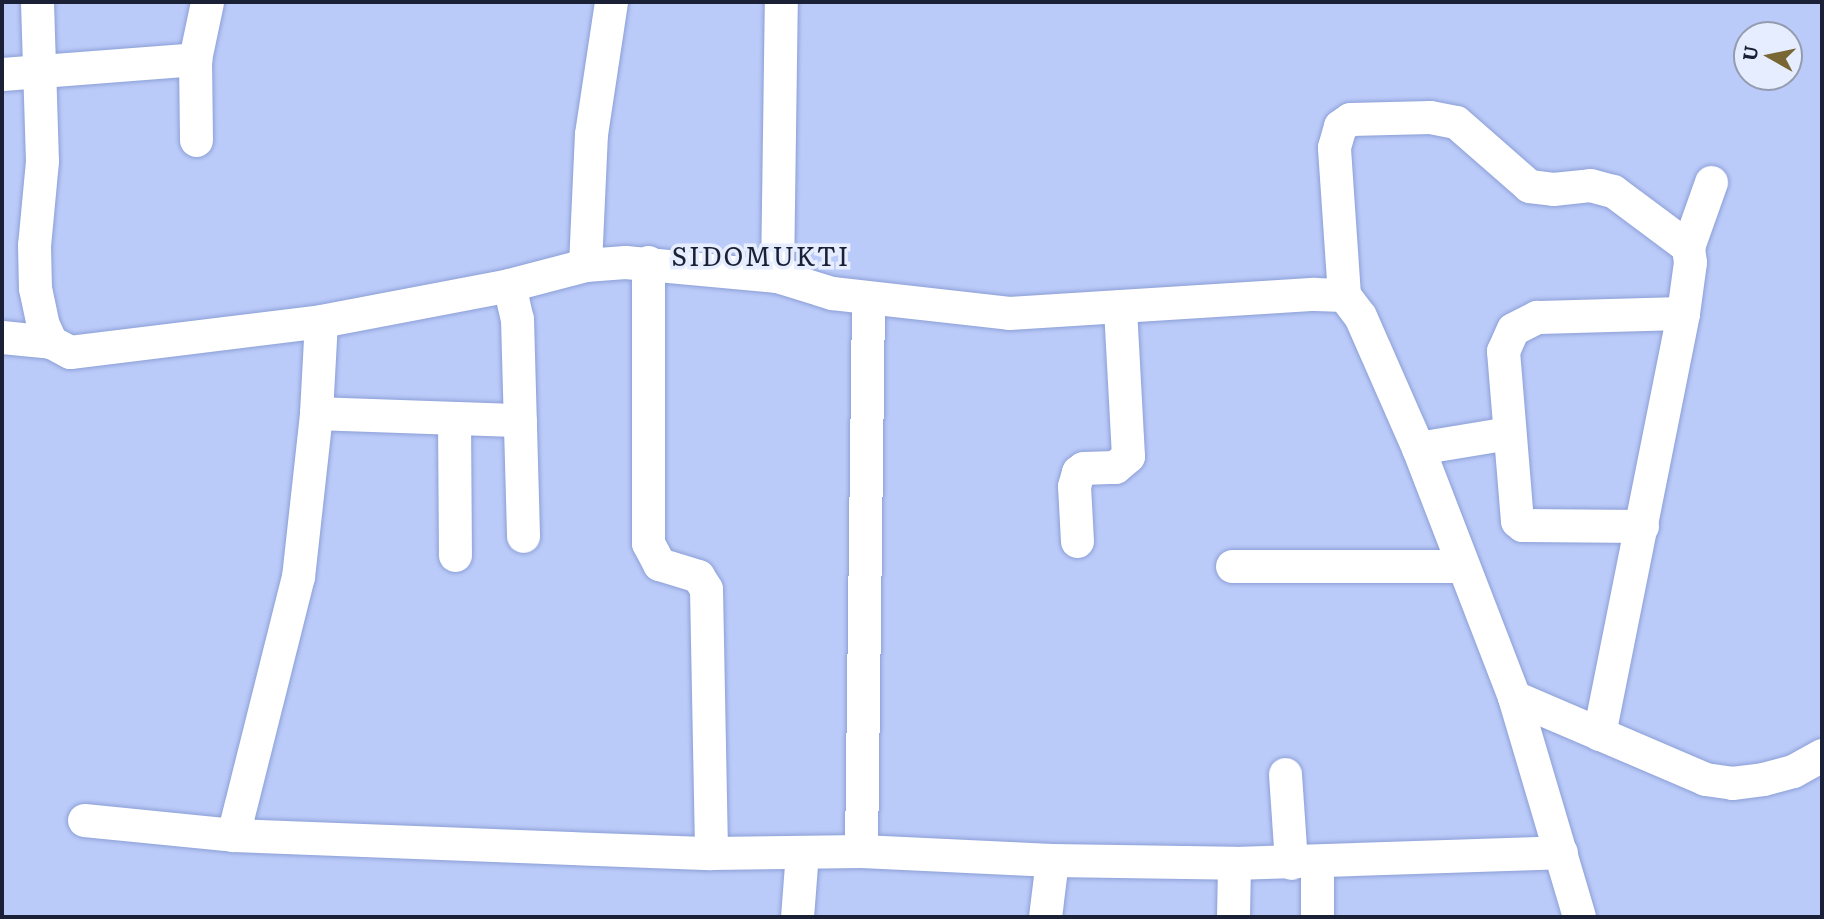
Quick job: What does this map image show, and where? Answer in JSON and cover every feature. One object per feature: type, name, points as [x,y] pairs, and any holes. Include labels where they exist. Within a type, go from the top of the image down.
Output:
[{"type":"street","points":[[37,2],[42,72],[43,161],[34,244],[35,288],[43,325],[51,342]]},
{"type":"street","points":[[196,140],[195,59],[207,2]]},
{"type":"street","points":[[585,265],[591,134],[611,2]]},
{"type":"street","points":[[777,276],[781,2]]},
{"type":"street","points":[[2,74],[195,59]]},
{"type":"street","points":[[1578,917],[1514,697],[1418,448],[1360,316],[1344,295],[1334,146],[1340,127],[1350,119],[1430,117],[1456,122],[1529,186],[1553,189],[1590,185],[1613,191],[1689,247]]},
{"type":"street","points":[[1600,734],[1683,313],[1690,262],[1689,247],[1711,182]]},
{"type":"street","points":[[648,262],[648,543],[659,564],[698,576],[706,589],[711,853]]},
{"type":"street","points":[[2,337],[51,342],[70,352],[321,321],[509,285],[585,265],[648,262],[777,276],[832,293],[1009,313],[1314,294],[1344,295]]},
{"type":"street","points":[[509,285],[517,319],[523,536]]},
{"type":"street","points":[[861,851],[868,298]]},
{"type":"street","points":[[1077,541],[1074,486],[1078,472],[1083,468],[1115,467],[1128,456],[1120,306]]},
{"type":"street","points":[[1642,526],[1522,524],[1517,521],[1503,351],[1507,338],[1522,322],[1537,317],[1683,313]]},
{"type":"street","points":[[233,835],[298,577],[316,413],[321,321]]},
{"type":"street","points":[[316,413],[520,420]]},
{"type":"street","points":[[454,418],[455,555]]},
{"type":"street","points":[[1418,448],[1509,433]]},
{"type":"street","points":[[1232,566],[1462,566]]},
{"type":"street","points":[[1514,697],[1705,779],[1731,783],[1793,771],[1822,755]]},
{"type":"street","points":[[1285,774],[1317,917]]},
{"type":"street","points":[[84,820],[233,835],[711,853],[861,851],[1052,860],[1234,863],[1561,852]]},
{"type":"street","points":[[797,917],[802,852]]},
{"type":"street","points":[[1045,917],[1052,860]]},
{"type":"street","points":[[1233,917],[1234,863]]},
{"type":"district","name":"SIDOMUKTI","points":[[761,255]]}]
